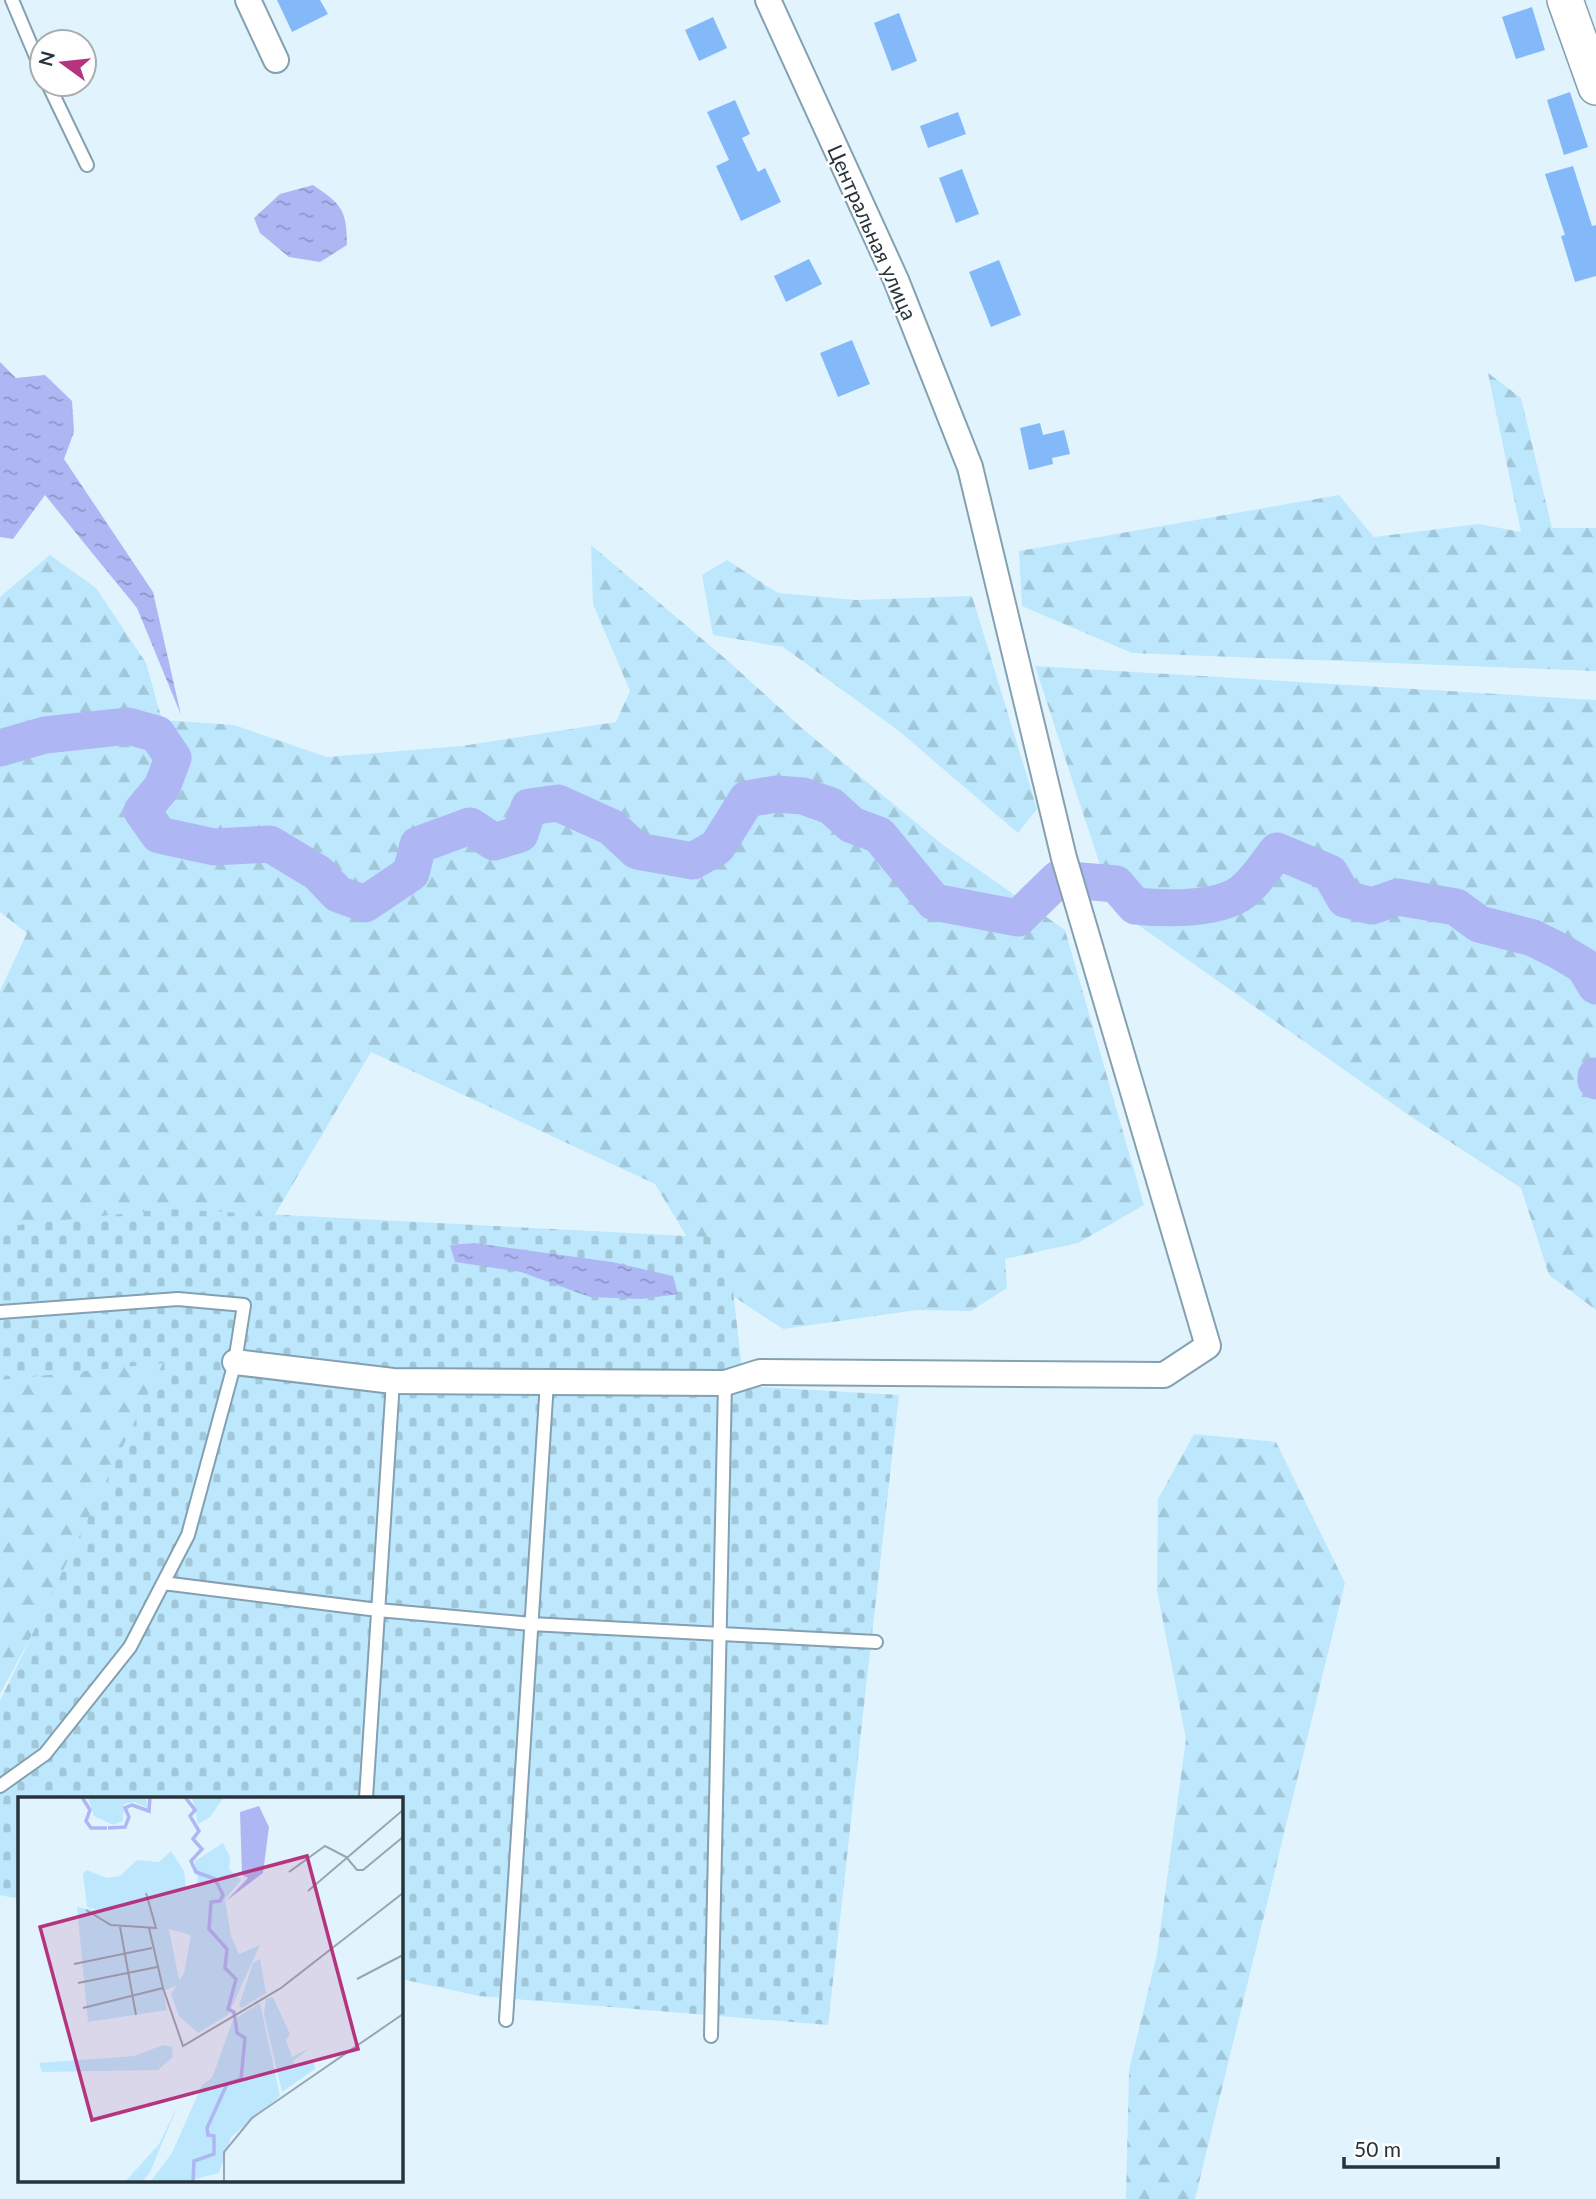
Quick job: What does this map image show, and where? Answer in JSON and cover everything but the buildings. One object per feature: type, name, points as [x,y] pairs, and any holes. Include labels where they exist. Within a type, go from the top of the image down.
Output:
[{"type":"main road","points":[[1565,0],[1596,87]]},
{"type":"street","points":[[248,0],[276,60]]},
{"type":"street","name":"Центральная улица","points":[[725,1383],[760,1372],[1164,1375],[1208,1346],[1064,858],[970,467],[896,280],[768,0]]},
{"type":"street","points":[[235,1362],[393,1381],[725,1383]]},
{"type":"lane","points":[[12,0],[28,38]]},
{"type":"lane","points":[[55,98],[87,165]]},
{"type":"lane","points":[[0,1312],[178,1299],[244,1305],[235,1362],[188,1535],[130,1647],[45,1754],[0,1786]]},
{"type":"lane","points":[[366,1797],[393,1381]]},
{"type":"lane","points":[[506,2020],[547,1382]]},
{"type":"lane","points":[[711,2036],[725,1383]]},
{"type":"lane","points":[[163,1583],[378,1610],[531,1624],[876,1642]]},
{"type":"green space","points":[[1488,373],[1521,398],[1552,528],[1596,528],[1596,671],[1132,653],[1022,606],[1019,551],[1339,495],[1374,537],[1479,524],[1521,532]]},
{"type":"green space","points":[[591,545],[728,661],[804,730],[943,845],[1065,930],[1144,1205],[1078,1243],[1005,1259],[1007,1288],[971,1311],[917,1310],[783,1329],[716,1285],[655,1184],[371,1052],[248,1260],[0,1302],[0,991],[27,933],[0,912],[0,597],[50,555],[96,588],[146,663],[162,720],[234,725],[327,757],[462,746],[616,722],[630,691],[593,604]]},
{"type":"green space","points":[[727,560],[778,593],[856,600],[972,596],[1037,809],[1018,833],[899,731],[783,647],[713,635],[702,575]]},
{"type":"green space","points":[[1035,666],[1596,700],[1596,1310],[1549,1275],[1521,1188],[1410,1116],[1114,908]]},
{"type":"green space","points":[[166,1209],[727,1238],[744,1386],[899,1395],[828,2025],[479,1996],[402,1979],[402,1797],[18,1797],[18,1899],[0,1895],[0,1701],[163,1363],[0,1380],[0,1227]]},
{"type":"green space","points":[[150,1312],[173,1373],[0,1694],[0,1318]]},
{"type":"green space","points":[[1194,1434],[1276,1442],[1345,1583],[1195,2199],[1126,2199],[1129,2070],[1157,1954],[1186,1739],[1157,1590],[1158,1499]]},
{"type":"water","points":[[313,185],[336,203],[344,215],[347,233],[347,245],[320,262],[289,257],[260,233],[254,218],[280,194]]},
{"type":"water","points":[[0,362],[16,378],[45,375],[72,401],[74,432],[64,459],[153,592],[181,715],[137,608],[45,495],[13,539],[0,537]]},
{"type":"water","points":[[474,1243],[612,1262],[673,1276],[678,1294],[642,1299],[590,1297],[521,1272],[455,1262],[450,1245]]},
{"type":"waterway","points":[[0,748],[45,735],[128,726],[157,734],[173,758],[162,787],[142,811],[159,835],[214,847],[270,844],[318,873],[338,894],[365,904],[411,873],[418,845],[470,826],[494,842],[520,834],[529,807],[558,803],[611,827],[637,851],[693,861],[717,847],[747,799],[776,794],[803,796],[831,806],[852,825],[879,835],[934,902],[1018,918],[1058,879],[1116,884],[1135,906],[1177,908],[1209,905],[1236,896],[1246,889],[1277,851],[1330,873],[1345,899],[1372,906],[1398,897],[1456,907],[1479,924],[1533,938],[1584,966],[1596,986]]},
{"type":"waterway","points":[[1596,1076],[1596,1081]]}]
